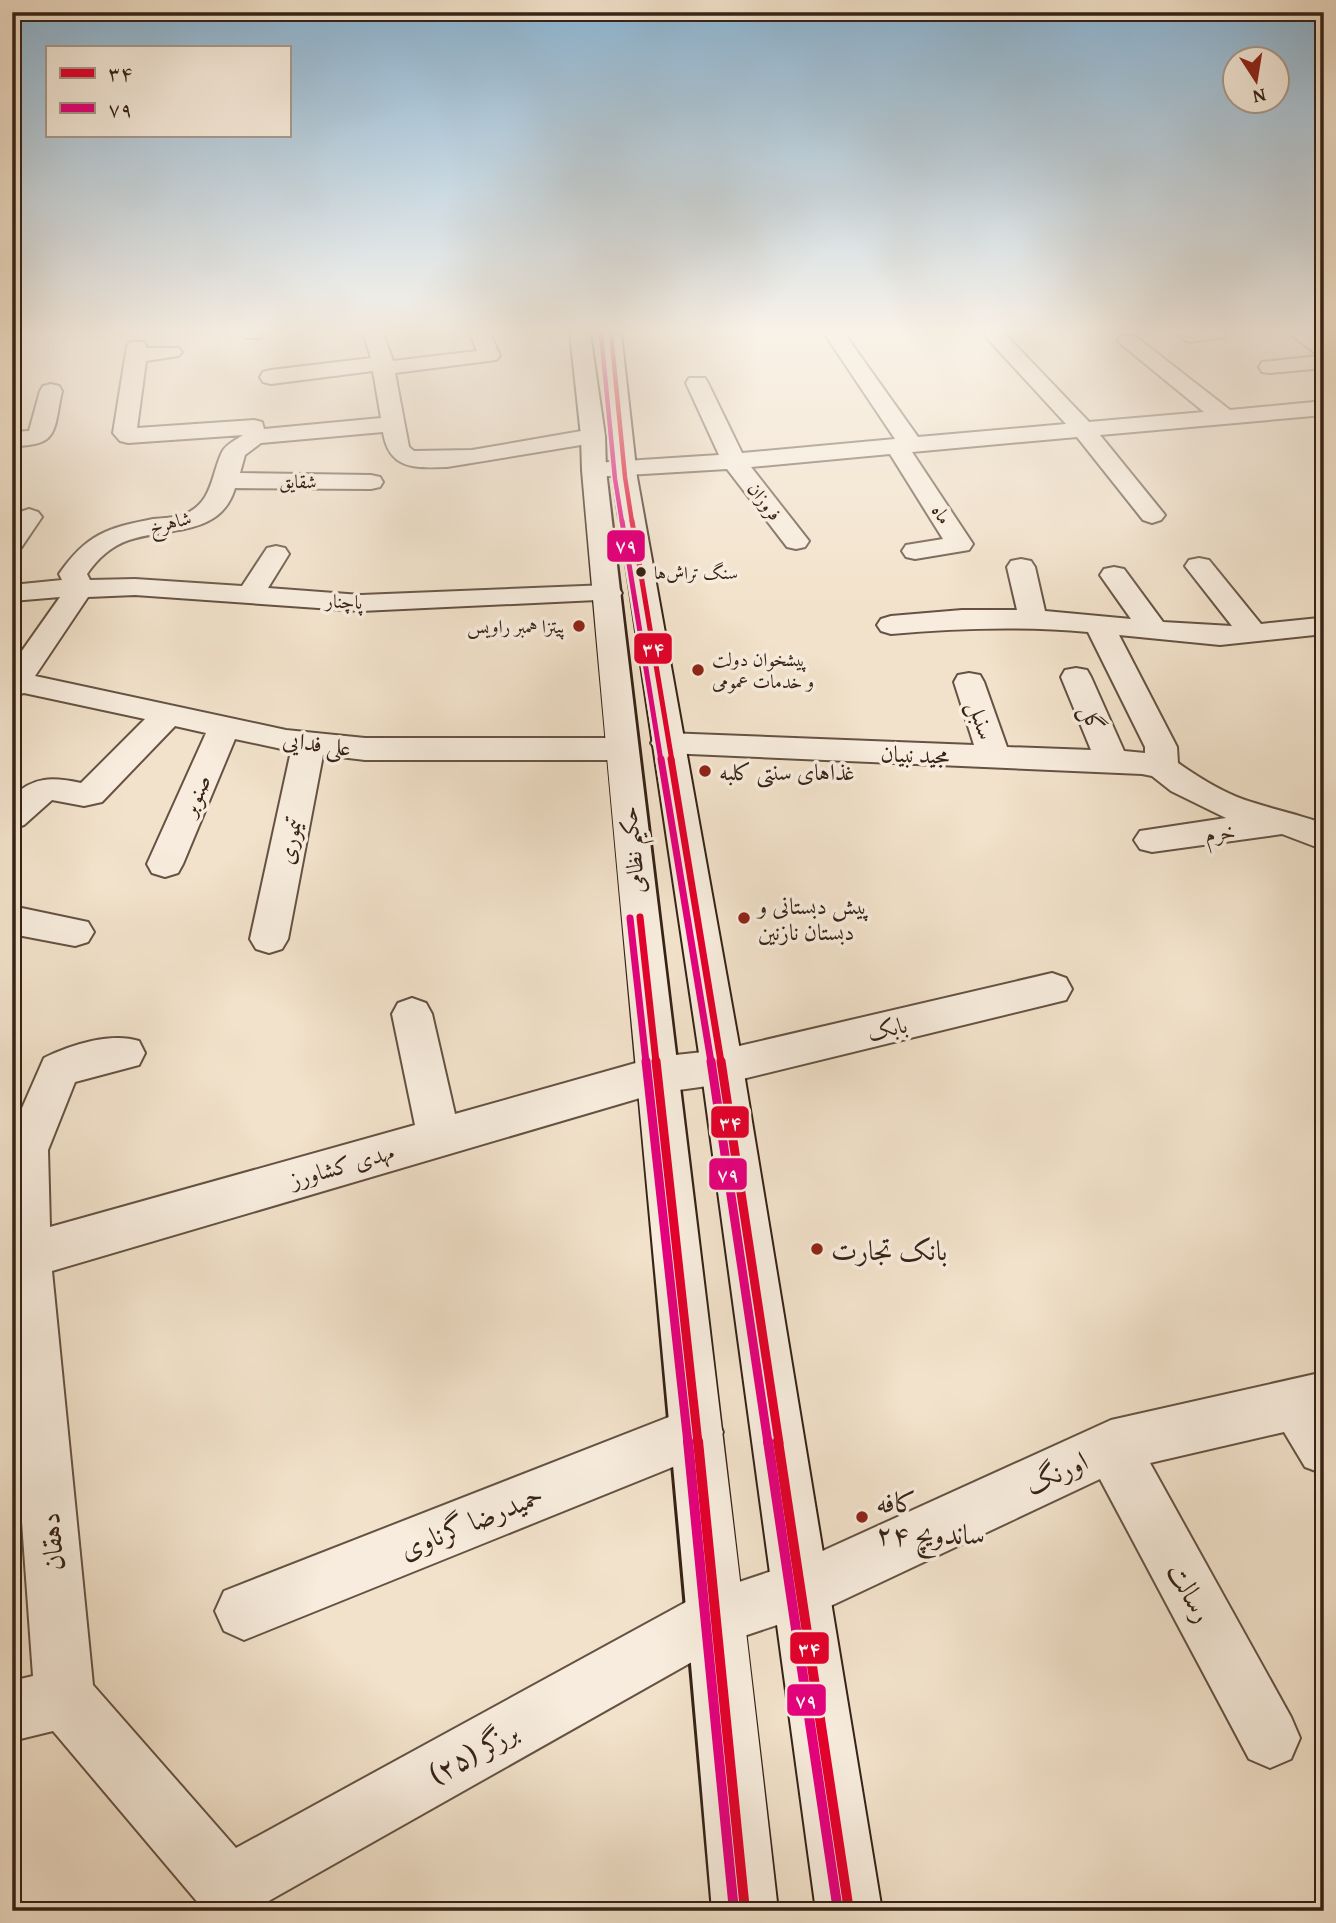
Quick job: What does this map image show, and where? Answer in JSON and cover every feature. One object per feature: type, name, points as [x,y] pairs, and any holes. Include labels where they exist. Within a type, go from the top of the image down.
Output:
[{"type":"street","points":[[12,439],[32,439],[40,435],[43,423]]},
{"type":"street","points":[[126,423],[125,433],[128,436],[394,424],[397,448],[402,454],[421,460],[467,457],[734,461],[1151,423]]},
{"type":"street","points":[[254,423],[255,432]]},
{"type":"street","name":"حکیم نظامی","points":[[597,423],[667,743],[722,1067],[803,1590],[849,1911]]},
{"type":"street","name":"حکیم نظامی","points":[[606,423],[604,458],[608,593],[621,749],[717,1616],[745,1911]]},
{"type":"street","name":"فروزان","points":[[716,423],[734,461],[796,541]]},
{"type":"street","points":[[890,423],[904,446]]},
{"type":"street","points":[[1078,423],[1152,515]]},
{"type":"street","name":"شاهرخ","points":[[80,588],[73,574],[85,557],[101,543],[122,533],[193,520],[210,508],[220,494],[234,452],[255,432]]},
{"type":"street","name":"ماه","points":[[904,446],[960,544],[915,551]]},
{"type":"street","name":"شقایق","points":[[224,480],[371,482]]},
{"type":"street","points":[[12,541],[29,517]]},
{"type":"street","points":[[250,595],[276,554]]},
{"type":"street","points":[[1199,566],[1253,633]]},
{"type":"street","points":[[1021,568],[1033,618]]},
{"type":"street","points":[[1114,575],[1154,631]]},
{"type":"street","name":"پاچنار","points":[[12,593],[135,587],[361,603],[608,593]]},
{"type":"street","points":[[15,684],[80,588]]},
{"type":"street","points":[[891,625],[962,619],[1033,618],[1220,636],[1319,627]]},
{"type":"street","points":[[1099,624],[1161,747],[1162,767]]},
{"type":"street","name":"گل","points":[[1076,677],[1111,760]]},
{"type":"street","name":"سنبل","points":[[969,682],[994,757]]},
{"type":"street","name":"علی فدایی","points":[[15,684],[225,727],[365,749],[621,749]]},
{"type":"street","points":[[12,817],[46,788],[55,786],[84,796],[90,794],[168,715]]},
{"type":"street","name":"صنوبر","points":[[165,864],[225,727]]},
{"type":"street","name":"تیموری","points":[[269,939],[309,742]]},
{"type":"street","name":"مجید نبیان","points":[[667,743],[1111,760],[1162,767],[1183,783],[1234,809],[1288,823],[1324,817]]},
{"type":"street","points":[[1288,823],[1324,838]]},
{"type":"street","name":"خرم","points":[[1152,840],[1288,823]]},
{"type":"street","points":[[12,920],[75,932]]},
{"type":"street","name":"بابک","points":[[657,1075],[722,1067],[1052,989]]},
{"type":"street","points":[[412,1014],[439,1138]]},
{"type":"street","points":[[19,1151],[59,1070],[69,1065],[124,1054]]},
{"type":"street","name":"مهدی کشاورز","points":[[27,1255],[657,1075]]},
{"type":"street","name":"دهقان","points":[[19,1151],[27,1255],[38,1704],[227,1899]]},
{"type":"street","points":[[1309,1400],[1324,1448]]},
{"type":"street","name":"اورنگ","points":[[717,1616],[803,1590],[1111,1446],[1309,1400]]},
{"type":"street","name":"حمیدرضا گرناوی","points":[[244,1611],[697,1432]]},
{"type":"street","name":"رسالت","points":[[1111,1446],[1270,1738]]},
{"type":"street","name":"برزگر (۲۵)","points":[[227,1899],[717,1616]]},
{"type":"transit line","name":"۷۹","points":[[610,423],[615,479],[712,1069],[838,1911]]},
{"type":"transit line","name":"۳۴","points":[[620,423],[625,477],[722,1067],[849,1911]]},
{"type":"transit line","name":"۳۴","points":[[640,917],[717,1616],[745,1911]]},
{"type":"transit line","name":"۷۹","points":[[630,918],[707,1617],[734,1911]]},
{"type":"place","name":"سنگ تراش‌ها","points":[[641,572]]},
{"type":"place","name":"پیتزا همبر راویس","points":[[579,626]]},
{"type":"place","name":"پیشخوان دولت و خدمات عمومی","points":[[698,670]]},
{"type":"place","name":"غذاهای سنتی کلبه","points":[[705,771]]},
{"type":"place","name":"پیش دبستانی و دبستان نازنین","points":[[744,918]]},
{"type":"place","name":"بانک تجارت","points":[[817,1249]]},
{"type":"place","name":"کافه ساندویچ ۲۴","points":[[862,1517]]}]
